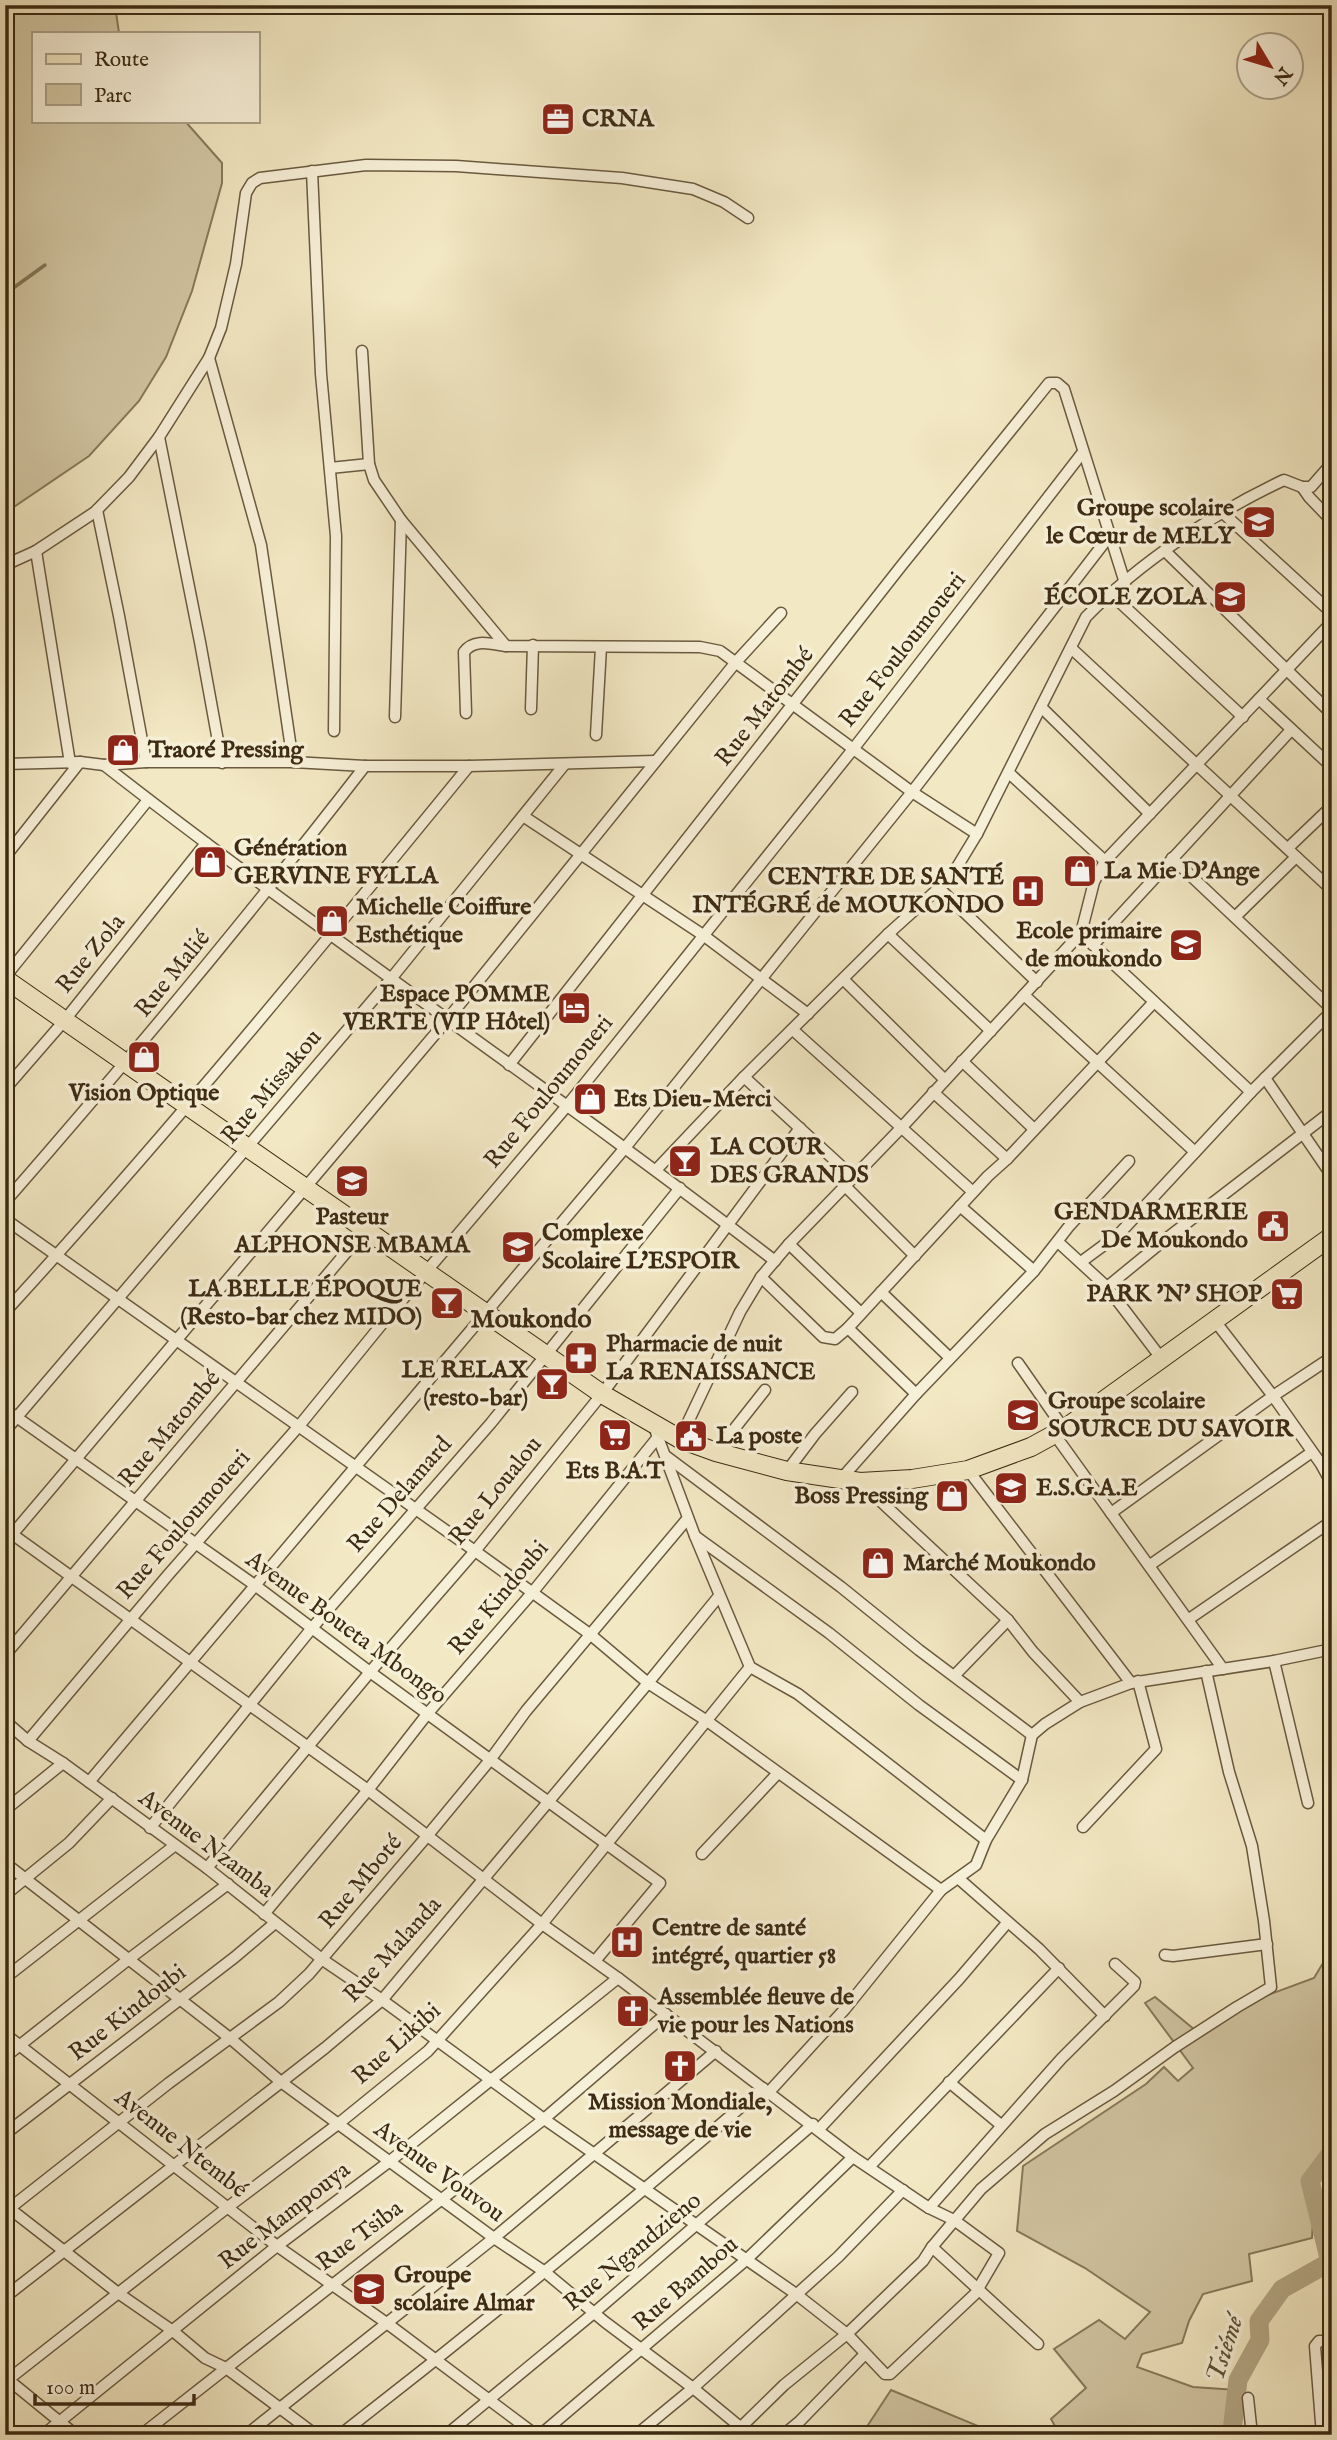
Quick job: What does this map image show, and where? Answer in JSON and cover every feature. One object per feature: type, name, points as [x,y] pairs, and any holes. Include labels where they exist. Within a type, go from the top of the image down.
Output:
[{"type":"main road","points":[[5,978],[656,1431],[716,1452],[787,1472],[860,1482],[912,1479],[968,1470],[1007,1457],[1060,1432],[1332,1236]]},
{"type":"street","points":[[5,565],[36,551],[97,510],[129,477],[159,437],[209,358],[230,295],[246,193],[252,183],[260,178],[366,165],[456,166],[622,178],[693,189],[724,202],[748,218]]},
{"type":"street","points":[[312,170],[321,374],[336,536],[334,732]]},
{"type":"street","points":[[362,351],[369,464],[374,480],[401,520],[506,646]]},
{"type":"street","points":[[209,358],[261,545],[293,762]]},
{"type":"street","name":"Rue Matombé","points":[[509,1065],[902,565],[1049,383],[1058,383],[1064,390],[1083,452]]},
{"type":"street","points":[[159,437],[222,763]]},
{"type":"street","points":[[1083,452],[1125,583]]},
{"type":"street","name":"Rue Fouloumoueri","points":[[28,1741],[299,1426],[566,1107],[854,748],[1083,452]]},
{"type":"street","points":[[656,1170],[744,1077],[888,934],[939,888],[957,867],[1009,772],[1086,617],[1188,532],[1284,480],[1311,487],[1332,463]]},
{"type":"street","points":[[330,468],[369,464]]},
{"type":"street","points":[[1302,486],[1332,521]]},
{"type":"street","points":[[97,510],[146,762]]},
{"type":"street","points":[[1223,513],[1332,613]]},
{"type":"street","points":[[396,717],[401,520]]},
{"type":"street","points":[[89,1783],[624,1149],[912,792],[1111,534]]},
{"type":"street","points":[[5,857],[75,762],[36,551]]},
{"type":"street","points":[[1165,551],[1327,710],[1332,697]]},
{"type":"street","points":[[1111,594],[1243,717]]},
{"type":"street","points":[[781,613],[736,662],[447,1020],[76,1461],[8,1535],[190,1661],[368,1790],[853,2157],[929,2208],[954,2220],[999,2253],[979,2288]]},
{"type":"street","points":[[680,1439],[740,1312],[761,1277],[1081,933],[1094,882],[1105,861],[1332,622]]},
{"type":"street","points":[[466,713],[463,658],[467,647],[477,643],[506,646],[709,647],[736,662],[912,792],[977,834]]},
{"type":"street","points":[[531,709],[533,645]]},
{"type":"street","points":[[596,735],[601,646]]},
{"type":"street","points":[[1072,648],[1332,890]]},
{"type":"street","points":[[1259,699],[1331,765]]},
{"type":"street","points":[[1041,708],[1150,814]]},
{"type":"street","points":[[1093,945],[1292,730]]},
{"type":"street","points":[[5,764],[293,762],[365,766],[469,766],[655,761]]},
{"type":"street","points":[[104,765],[390,980],[656,1170],[775,1261]]},
{"type":"street","name":"Rue Missakou","points":[[5,1432],[390,980],[564,765]]},
{"type":"street","name":"Rue Malié","points":[[5,1202],[126,1064],[270,890],[365,766]]},
{"type":"street","points":[[5,1312],[331,936],[469,766]]},
{"type":"street","points":[[1009,772],[1105,861]]},
{"type":"street","points":[[5,978],[148,800]]},
{"type":"street","points":[[1235,917],[1332,806]]},
{"type":"street","points":[[523,816],[703,935],[808,1014]]},
{"type":"street","name":"Rue Zola","points":[[5,1089],[64,1021],[206,843]]},
{"type":"street","points":[[1081,1262],[1119,1234],[1251,1092],[1332,1010],[1172,858]]},
{"type":"street","points":[[939,888],[1037,982]]},
{"type":"street","points":[[1081,933],[1251,1092]]},
{"type":"street","points":[[888,934],[991,1031]]},
{"type":"street","points":[[844,980],[945,1080]]},
{"type":"street","points":[[1024,995],[1195,1152]]},
{"type":"street","points":[[761,1277],[823,1337],[835,1339],[1154,1002]]},
{"type":"street","points":[[793,1030],[973,1192]]},
{"type":"street","points":[[962,1061],[1034,1129]]},
{"type":"street","points":[[744,1077],[853,1177]]},
{"type":"street","points":[[1265,1078],[1332,1176]]},
{"type":"street","points":[[933,1093],[1007,1159]]},
{"type":"street","points":[[1107,1287],[1332,1111]]},
{"type":"street","name":"Rue Loualou","points":[[207,1868],[475,1551],[602,1394],[800,1128]]},
{"type":"street","points":[[841,1479],[915,1394],[1034,1271],[1070,1225],[1129,1161]]},
{"type":"street","points":[[845,1186],[915,1256]]},
{"type":"street","name":"Rue Delamard","points":[[150,1828],[312,1628],[491,1423],[680,1188]]},
{"type":"street","points":[[960,1206],[1034,1271]]},
{"type":"street","points":[[5,1219],[299,1426],[355,1469],[475,1551],[590,1635],[648,1683],[707,1721],[941,1890]]},
{"type":"street","name":"Rue Matombé","points":[[5,1655],[366,1229]]},
{"type":"street","points":[[1058,1242],[1107,1287],[1161,1358]]},
{"type":"street","points":[[789,1244],[861,1313]]},
{"type":"street","points":[[881,1292],[950,1359]]},
{"type":"street","points":[[1215,1321],[1273,1396],[1332,1484]]},
{"type":"street","points":[[848,1328],[915,1394]]},
{"type":"street","points":[[1111,1513],[1273,1396],[1332,1357]]},
{"type":"street","points":[[1018,1363],[1111,1513],[1223,1669]]},
{"type":"street","points":[[716,1452],[765,1390]]},
{"type":"street","points":[[787,1472],[815,1434],[852,1392]]},
{"type":"street","name":"Avenue Boueta Mbongo","points":[[5,1409],[256,1586],[660,1883],[595,1961]]},
{"type":"street","points":[[656,1431],[695,1536],[750,1667],[798,1695],[986,1840]]},
{"type":"street","name":"Rue Kindoubi","points":[[264,1914],[368,1790],[428,1713],[532,1593],[656,1431]]},
{"type":"street","points":[[1150,1565],[1312,1452]]},
{"type":"street","points":[[666,1457],[1032,1734]]},
{"type":"street","points":[[1321,1464],[1332,1457]]},
{"type":"street","points":[[968,1470],[1135,1682],[1156,1749],[1083,1827]]},
{"type":"street","points":[[860,1482],[1008,1620],[1033,1652],[1080,1702]]},
{"type":"street","name":"Rue Mboté","points":[[7,2208],[169,2082],[232,2039],[279,2002],[323,1960],[688,1518]]},
{"type":"street","points":[[1189,1619],[1332,1521]]},
{"type":"street","points":[[695,1536],[818,1625],[919,1705],[1022,1780]]},
{"type":"street","name":"Rue Malanda","points":[[5,2297],[176,2165],[382,2000],[719,1595]]},
{"type":"street","points":[[954,1676],[1008,1620]]},
{"type":"street","points":[[340,2435],[437,2360],[766,2090],[845,2009],[941,1890],[976,1865],[986,1840],[1022,1780],[1032,1734],[1080,1702],[1135,1682],[1274,1661],[1332,1649]]},
{"type":"street","points":[[1274,1661],[1308,1803]]},
{"type":"street","name":"Rue Likibi","points":[[6,2380],[338,2124],[438,2041],[542,1924],[750,1667]]},
{"type":"street","points":[[741,2432],[784,2385],[847,2334],[923,2261],[932,2246],[981,2189],[1045,2134],[1226,2013],[1268,1990],[1272,1983],[1252,1846],[1229,1772],[1206,1671]]},
{"type":"street","name":"Avenue Nzamba","points":[[5,1722],[229,1884],[323,1960],[594,2155],[796,2294],[847,2334],[885,2374],[890,2374],[979,2288]]},
{"type":"street","points":[[5,1810],[63,1763]]},
{"type":"street","points":[[702,1854],[778,1773]]},
{"type":"street","points":[[5,1895],[27,1880],[69,1843],[112,1798]]},
{"type":"street","points":[[5,1978],[174,1846]]},
{"type":"street","name":"Avenue Vouvou","points":[[5,1863],[232,2039],[281,2082],[494,2238],[545,2272],[693,2388],[741,2432]]},
{"type":"street","points":[[958,1878],[1059,1968],[1105,2016]]},
{"type":"street","points":[[5,2057],[229,1884]]},
{"type":"street","name":"Rue Kindoubi","points":[[5,2134],[275,1923]]},
{"type":"street","name":"Rue Ngandzieno","points":[[446,2435],[816,2127],[959,1979],[1007,1923]]},
{"type":"street","points":[[1165,1955],[1266,1944]]},
{"type":"street","points":[[929,2208],[1061,2059],[1135,1984],[1115,1964]]},
{"type":"street","points":[[869,2167],[1059,1968]]},
{"type":"street","name":"Rue Mampouya","points":[[43,2435],[277,2246],[390,2161],[618,1978]]},
{"type":"street","name":"Rue Tsiba","points":[[141,2435],[331,2284],[443,2200],[544,2119],[666,2014]]},
{"type":"street","name":"Avenue Ntembé","points":[[5,2034],[277,2246],[538,2435]]},
{"type":"street","points":[[246,2435],[494,2238],[716,2051]]},
{"type":"street","points":[[949,2082],[1001,2125]]},
{"type":"street","name":"Rue Bambou","points":[[538,2435],[746,2260],[853,2157]]},
{"type":"street","points":[[636,2435],[693,2388],[838,2257],[903,2190]]},
{"type":"street","points":[[7,2208],[118,2293],[173,2331],[205,2358],[226,2368],[316,2435]]},
{"type":"street","points":[[932,2246],[1038,2344]]},
{"type":"street","points":[[1322,2435],[1315,2346],[1319,2341],[1332,2341]]},
{"type":"street","points":[[783,2435],[865,2354]]},
{"type":"street","points":[[6,2380],[76,2435]]},
{"type":"street","points":[[1248,2398],[1252,2435]]},
{"type":"green space","points":[[5,5],[115,5],[119,32],[32,32],[32,122],[186,122],[222,163],[222,183],[192,291],[166,357],[139,401],[89,456],[5,513]]},
{"type":"green space","points":[[1332,1948],[1332,2170],[1316,2173],[1312,2238],[1249,2254],[1252,2281],[1203,2294],[1189,2321],[1182,2343],[1142,2354],[1137,2367],[1193,2387],[1237,2390],[1242,2435],[1058,2435],[1051,2419],[1086,2388],[1054,2349],[1099,2320],[1125,2339],[1150,2312],[1085,2268],[1017,2231],[1023,2166],[1146,2084],[1164,2067],[1178,2081],[1193,2068],[1145,2003],[1155,1997],[1201,2035],[1241,2005],[1314,1978]]},
{"type":"green space","points":[[891,2390],[997,2435],[865,2435],[866,2428]]},
{"type":"waterway","points":[[5,294],[45,265]]},
{"type":"waterway","name":"Tsiémé","points":[[1227,2435],[1232,2431],[1238,2380],[1260,2340],[1259,2321],[1282,2289],[1330,2262],[1310,2181],[1332,2152]]},
{"type":"place","name":"CRNA","points":[[558,119]]},
{"type":"place","name":"Groupe scolaire le Cœur de MELY","points":[[1259,522]]},
{"type":"place","name":"ÉCOLE ZOLA","points":[[1230,597]]},
{"type":"place","name":"Traoré Pressing","points":[[123,750]]},
{"type":"place","name":"Génération GERVINE FYLLA","points":[[210,862]]},
{"type":"place","name":"La Mie D'Ange","points":[[1080,871]]},
{"type":"place","name":"CENTRE DE SANTÉ INTÉGRÉ de MOUKONDO","points":[[1028,891]]},
{"type":"place","name":"Michelle Coiffure Esthétique","points":[[332,921]]},
{"type":"place","name":"Ecole primaire de moukondo","points":[[1186,945]]},
{"type":"place","name":"Espace POMME VERTE (VIP Hôtel)","points":[[574,1008]]},
{"type":"place","name":"Vision Optique","points":[[144,1057]]},
{"type":"place","name":"Ets Dieu-Merci","points":[[590,1099]]},
{"type":"place","name":"LA COUR DES GRANDS","points":[[685,1161]]},
{"type":"place","name":"Pasteur ALPHONSE MBAMA","points":[[352,1181]]},
{"type":"place","name":"GENDARMERIE De Moukondo","points":[[1273,1226]]},
{"type":"place","name":"Complexe Scolaire L'ESPOIR","points":[[518,1247]]},
{"type":"place","name":"PARK 'N' SHOP","points":[[1287,1294]]},
{"type":"place","name":"LA BELLE ÉPOQUE (Resto-bar chez MIDO)","points":[[447,1303]]},
{"type":"place","name":"Pharmacie de nuit La RENAISSANCE","points":[[581,1358]]},
{"type":"place","name":"LE RELAX (resto-bar)","points":[[552,1384]]},
{"type":"place","name":"Groupe scolaire SOURCE DU SAVOIR","points":[[1023,1415]]},
{"type":"place","name":"Ets B.A.T","points":[[615,1435]]},
{"type":"place","name":"La poste","points":[[691,1436]]},
{"type":"place","name":"E.S.G.A.E","points":[[1011,1488]]},
{"type":"place","name":"Boss Pressing","points":[[952,1496]]},
{"type":"place","name":"Marché Moukondo","points":[[878,1563]]},
{"type":"place","name":"Centre de santé intégré, quartier 58","points":[[627,1942]]},
{"type":"place","name":"Assemblée fleuve de vie pour les Nations","points":[[633,2011]]},
{"type":"place","name":"Mission Mondiale, message de vie","points":[[680,2066]]},
{"type":"place","name":"Groupe scolaire Almar","points":[[369,2289]]},
{"type":"district","name":"Moukondo","points":[[531,1319]]}]
